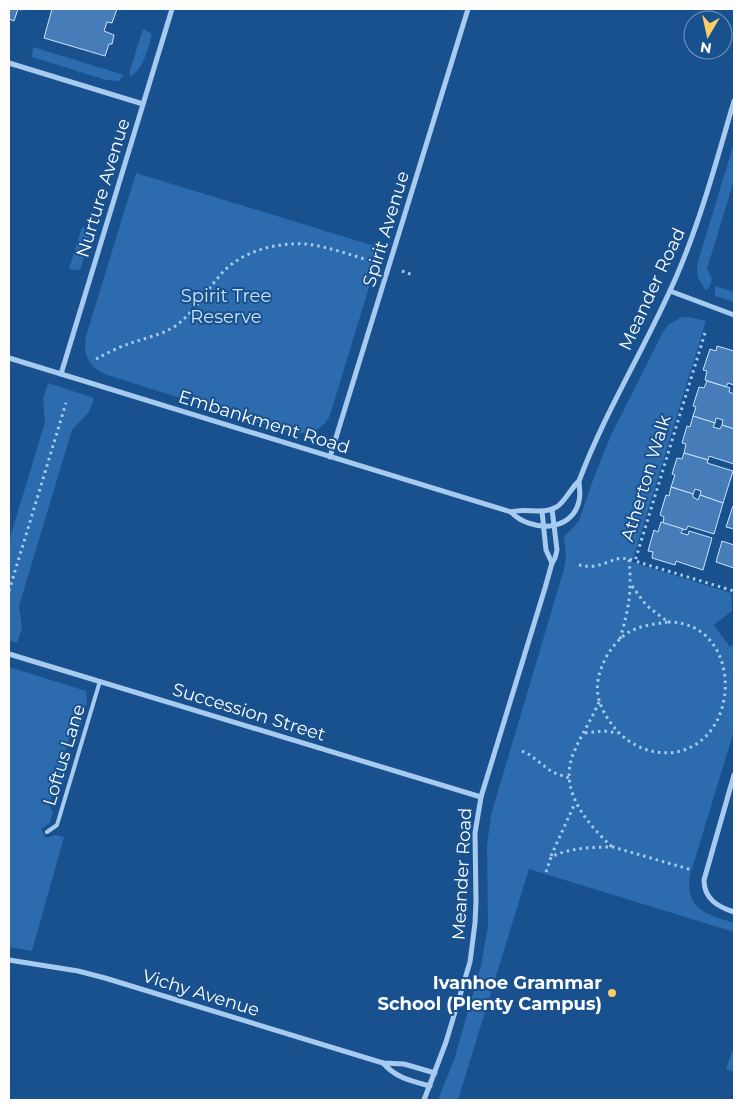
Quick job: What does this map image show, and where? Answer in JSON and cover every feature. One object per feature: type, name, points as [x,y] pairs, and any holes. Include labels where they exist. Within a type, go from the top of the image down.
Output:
[{"type":"street","name":"Nurture Avenue","points":[[61,374],[172,9]]},
{"type":"street","name":"Spirit Avenue","points":[[330,457],[468,9]]},
{"type":"street","points":[[9,64],[143,104]]},
{"type":"street","name":"Meander Road","points":[[424,1100],[435,1073],[465,982],[472,952],[476,902],[475,833],[481,797],[557,550],[552,509],[560,504],[578,481],[605,417],[670,291],[696,227],[734,101]]},
{"type":"street","points":[[670,291],[734,315]]},
{"type":"street","name":"Embankment Road","points":[[9,358],[511,512]]},
{"type":"street","name":"Meander Road","points":[[543,527],[568,519],[574,513],[579,502],[578,481]]},
{"type":"street","points":[[511,512],[552,509]]},
{"type":"street","points":[[542,511],[546,550],[552,563]]},
{"type":"street","points":[[511,512],[524,523],[543,527]]},
{"type":"street","name":"Succession Street","points":[[9,654],[481,797]]},
{"type":"street","points":[[734,775],[704,874],[704,887],[709,897],[719,907],[734,912]]},
{"type":"street","name":"Vichy Avenue","points":[[9,960],[78,971],[105,978],[383,1063],[404,1064],[435,1073]]},
{"type":"street","name":"Vichy Avenue","points":[[383,1063],[390,1072],[400,1077],[430,1086]]},
{"type":"lane","name":"Loftus Lane","points":[[47,832],[57,825],[100,681]]},
{"type":"path","points":[[96,359],[115,349],[159,334],[174,326],[187,316],[229,266],[252,252],[284,245],[306,244],[333,250],[413,275]]},
{"type":"path","name":"Atherton Walk","points":[[705,333],[635,561],[734,591]]},
{"type":"path","points":[[9,591],[66,402]]},
{"type":"path","points":[[578,564],[594,566],[618,558],[635,561]]},
{"type":"path","points":[[620,640],[631,586],[629,559]]},
{"type":"path","points":[[631,586],[646,605],[668,622]]},
{"type":"path","points":[[716,641],[708,634],[691,625],[668,622],[638,628],[629,632],[620,640],[608,656],[598,680],[597,689],[599,701],[619,733],[635,745],[664,754],[684,751],[693,747],[709,737],[719,726]]},
{"type":"path","points":[[599,701],[572,759],[569,778],[575,802],[591,826],[612,847]]},
{"type":"path","points":[[584,733],[619,733]]},
{"type":"path","points":[[522,751],[552,772],[569,778]]},
{"type":"path","points":[[546,872],[575,802]]},
{"type":"path","points":[[551,857],[564,852],[612,847],[704,874]]},
{"type":"green space","points":[[143,29],[152,34],[142,63],[130,77],[130,70]]},
{"type":"green space","points":[[33,47],[124,75],[119,81],[106,80],[32,57]]},
{"type":"green space","points":[[734,143],[734,180],[707,269],[712,279],[709,288],[706,290],[698,278],[697,265]]},
{"type":"green space","name":"Spirit Tree Reserve","points":[[136,173],[381,248],[330,415],[322,426],[306,433],[286,431],[107,375],[88,360],[85,349],[86,336]]},
{"type":"green space","points":[[82,227],[91,233],[80,270],[69,269]]},
{"type":"green space","points":[[715,286],[734,292],[734,302],[715,296]]},
{"type":"green space","points":[[682,317],[706,321],[632,562],[731,593],[732,611],[714,625],[730,647],[734,644],[734,731],[690,875],[689,887],[694,903],[700,909],[715,917],[734,923],[734,932],[529,869],[458,1100],[438,1100],[454,1060],[481,966],[488,926],[487,846],[491,815],[564,569],[566,557],[564,537],[578,522],[611,435],[663,332],[668,325]]},
{"type":"green space","points":[[48,383],[94,398],[89,412],[72,430],[19,606],[22,628],[17,643],[9,640],[9,541],[45,422],[43,399]]},
{"type":"green space","points":[[9,667],[86,691],[87,701],[80,726],[72,730],[65,751],[69,758],[63,780],[56,783],[49,805],[53,812],[50,823],[41,829],[46,838],[55,835],[64,837],[32,951],[9,947]]},
{"type":"green space","points":[[734,1046],[734,1072],[726,1069]]},
{"type":"building","points":[[9,9],[18,9],[14,21],[9,19]]},
{"type":"building","points":[[52,9],[117,9],[112,23],[107,22],[104,31],[114,35],[112,44],[109,44],[105,56],[44,38]]},
{"type":"building","points":[[717,346],[734,351],[734,385],[728,383],[726,387],[705,380],[707,371],[703,370],[710,349],[716,351]]},
{"type":"building","points":[[707,381],[730,388],[729,392],[734,394],[734,429],[722,425],[723,420],[716,418],[715,423],[693,416],[696,407],[693,406],[699,387],[704,388]]},
{"type":"building","points":[[693,416],[715,423],[713,427],[720,429],[722,425],[734,429],[734,464],[709,456],[708,460],[684,453],[686,444],[682,443],[687,426],[690,427]]},
{"type":"building","points":[[684,453],[708,460],[707,463],[733,471],[723,503],[700,495],[701,491],[695,489],[693,494],[671,487],[675,475],[672,474],[677,458],[682,459]]},
{"type":"building","points":[[671,487],[693,494],[693,497],[698,500],[700,495],[723,503],[714,534],[688,526],[686,530],[663,523],[664,517],[660,515],[666,495],[669,496]]},
{"type":"building","points":[[734,506],[734,529],[726,527]]},
{"type":"building","points":[[661,522],[683,529],[681,533],[688,535],[689,531],[712,538],[703,570],[676,561],[675,565],[652,558],[653,552],[648,551],[654,530],[658,532]]},
{"type":"building","points":[[722,541],[734,545],[734,568],[716,562]]},
{"type":"place","name":"Ivanhoe Grammar School (Plenty Campus)","points":[[612,993]]}]
